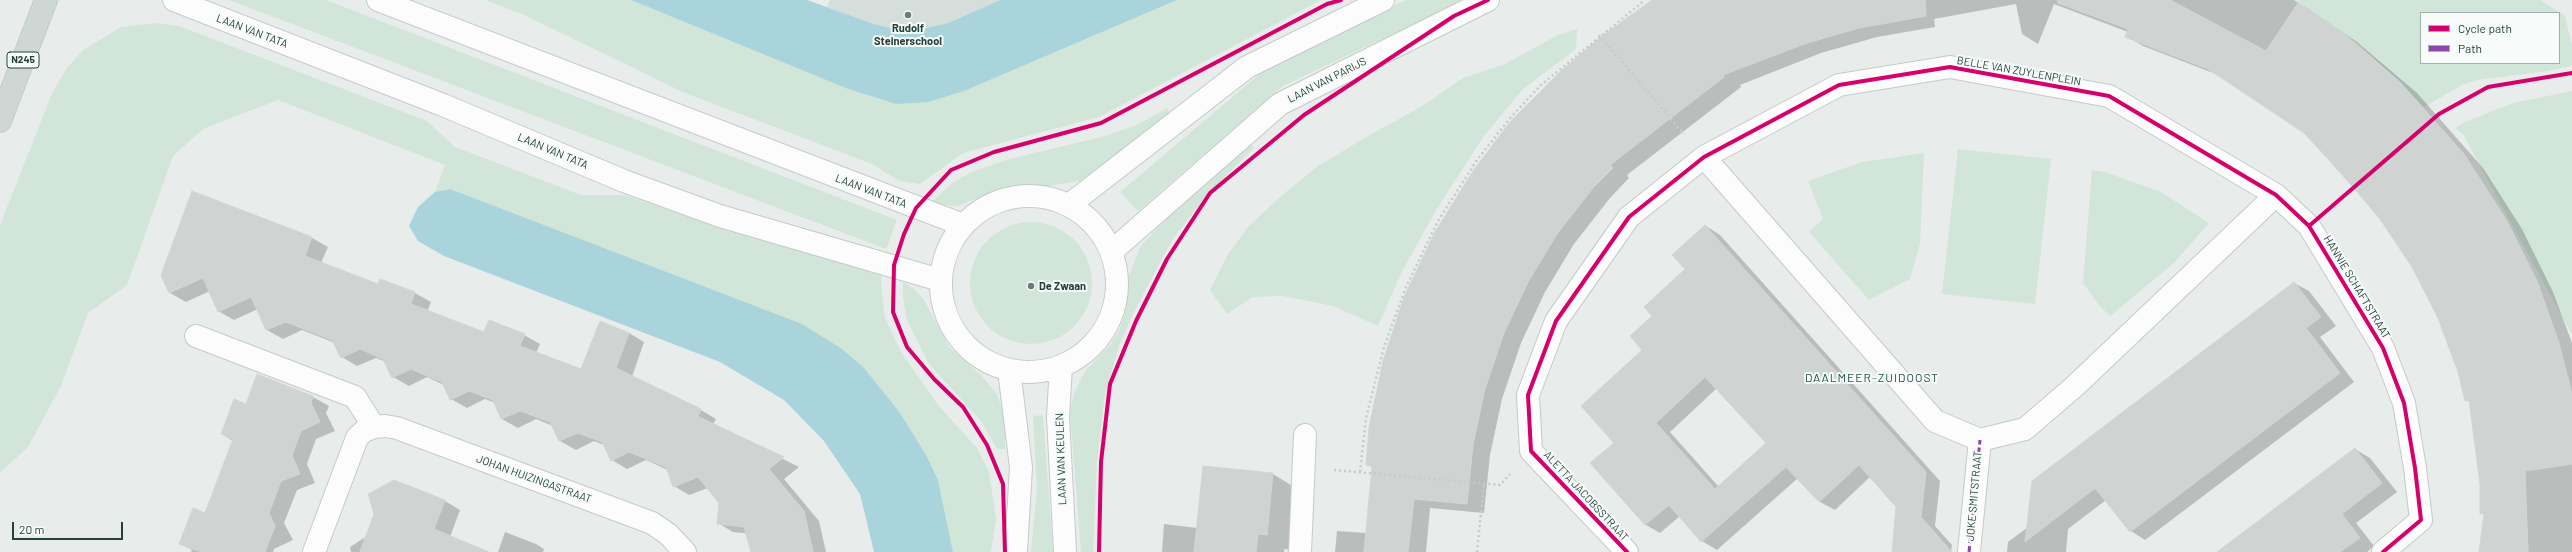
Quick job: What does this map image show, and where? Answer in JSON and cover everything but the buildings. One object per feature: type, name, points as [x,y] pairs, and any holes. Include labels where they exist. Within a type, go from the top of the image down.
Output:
[{"type":"main road","name":"N245","points":[[0,121],[46,0]]},
{"type":"street","name":"LAAN VAN TATA","points":[[174,0],[436,102],[624,181],[713,214],[940,280]]},
{"type":"street","name":"LAAN VAN TATA","points":[[378,0],[963,225]]},
{"type":"street","points":[[1068,205],[1247,67],[1383,0]]},
{"type":"street","name":"LAAN VAN PARIJS","points":[[1112,250],[1280,104],[1488,0]]},
{"type":"street","name":"BELLE VAN ZUYLENPLEIN","points":[[1704,157],[1839,85],[1950,67],[2109,96],[2276,195]]},
{"type":"street","points":[[1704,157],[1935,421],[1980,440],[2025,429],[2075,386],[2276,195]]},
{"type":"street","name":"ALETTA JACOBSSTRAAT","points":[[1627,552],[1531,451],[1528,395],[1556,322],[1629,217],[1704,157]]},
{"type":"street","name":"HANNIE SCHAFTSTRAAT","points":[[2276,195],[2309,226],[2383,348],[2404,403],[2415,468],[2421,520],[2382,552]]},
{"type":"street","points":[[1024,196],[1046,197],[1068,205],[1093,222],[1112,250],[1118,275],[1116,304],[1104,330],[1086,352],[1061,366],[1035,372],[1009,370],[990,363],[973,352],[959,338],[945,307],[940,280],[951,242],[963,225],[980,210],[1001,200],[1024,196]]},
{"type":"street","points":[[196,336],[355,396],[374,427],[364,431],[357,438],[314,552]]},
{"type":"street","name":"LAAN VAN KEULEN","points":[[1061,366],[1058,417],[1065,552]]},
{"type":"street","points":[[1009,370],[1021,467],[1016,552]]},
{"type":"street","name":"JOHAN HUIZINGASTRAAT","points":[[374,427],[396,428],[652,523],[668,534],[685,552]]},
{"type":"street","points":[[1300,552],[1305,435]]},
{"type":"street","name":"JOKE SMITSTRAAT","points":[[1969,552],[1980,440]]},
{"type":"path","points":[[1360,472],[1366,418],[1384,347],[1424,244],[1459,187],[1496,134],[1541,85],[1600,35],[1645,0]]},
{"type":"path","points":[[1600,35],[1704,157]]},
{"type":"path","points":[[1304,468],[1500,485],[1531,451]]},
{"type":"path","points":[[1477,552],[1484,483]]},
{"type":"shaded area","name":"Rudolf Steinerschool","points":[[830,0],[1000,0],[948,23],[908,32],[874,24],[827,7]]},
{"type":"green space","points":[[229,0],[326,0],[897,220],[886,249]]},
{"type":"green space","points":[[485,0],[631,0],[848,89],[896,104],[964,91],[1177,0],[1321,0],[1099,117],[963,153],[920,184],[899,181],[872,164],[685,93],[522,14]]},
{"type":"green space","points":[[1406,0],[1465,0],[1283,86],[1138,211],[1120,192],[1269,66]]},
{"type":"green space","points":[[2296,0],[2540,0],[2559,12],[2420,12],[2420,64],[2560,64],[2560,13],[2565,16],[2572,45],[2572,66],[2548,71],[2477,80],[2462,85],[2424,107],[2361,46]]},
{"type":"green space","points":[[155,23],[179,26],[427,121],[455,147],[581,195],[625,195],[728,231],[836,257],[882,272],[881,286],[885,318],[901,352],[938,405],[977,448],[989,472],[996,519],[991,552],[953,552],[938,480],[450,189],[435,192],[445,165],[278,100],[203,129],[173,156],[127,285],[88,313],[61,386],[28,447],[0,473],[0,225],[53,91],[67,68],[83,50],[121,27]]},
{"type":"green space","points":[[1577,29],[1576,49],[1522,90],[1484,136],[1438,207],[1402,271],[1378,326],[1333,306],[1283,296],[1253,297],[1227,314],[1210,290],[1228,254],[1249,226],[1281,196],[1318,166],[1373,133],[1419,108],[1463,78],[1505,64],[1558,35]]},
{"type":"green space","points":[[2572,91],[2572,335],[2463,134],[2455,128],[2465,122],[2513,103]]},
{"type":"green space","points":[[1167,108],[1171,115],[1086,180],[1041,187],[1002,189],[958,206],[942,205],[932,202],[952,183],[972,172],[1006,160],[1105,136],[1137,125]]},
{"type":"green space","points":[[1251,144],[1254,148],[1206,196],[1172,240],[1133,314],[1119,346],[1105,393],[1097,463],[1093,552],[1081,552],[1070,412],[1074,393],[1085,371],[1111,344],[1119,331],[1125,313],[1129,276],[1140,247],[1170,214]]},
{"type":"green space","points":[[1958,149],[2051,159],[2035,304],[1942,294]]},
{"type":"green space","points":[[1924,153],[1920,244],[1910,279],[1869,300],[1809,232],[1823,219],[1808,181],[1862,162]]},
{"type":"green space","points":[[2092,170],[2105,172],[2161,192],[2209,223],[2175,262],[2110,316],[2098,304],[2083,283]]},
{"type":"green space","points":[[1031,222],[1043,223],[1054,227],[1065,232],[1074,240],[1082,249],[1087,260],[1091,271],[1091,295],[1087,306],[1082,317],[1074,326],[1065,334],[1054,339],[1043,343],[1031,344],[1019,343],[1008,339],[997,334],[988,326],[980,317],[975,306],[971,295],[970,283],[971,271],[975,260],[980,249],[988,240],[997,232],[1008,227],[1019,223]]},
{"type":"green space","points":[[903,282],[914,289],[924,300],[949,347],[983,377],[996,393],[1005,415],[1005,449],[997,449],[981,421],[929,364],[907,321],[903,298]]},
{"type":"green space","points":[[1043,415],[1053,552],[1031,552],[1037,488],[1033,416]]},
{"type":"water","points":[[631,0],[807,0],[874,24],[908,32],[948,23],[1000,0],[1177,0],[964,91],[928,102],[896,104],[848,89]]},
{"type":"water","points":[[450,189],[802,324],[842,349],[864,368],[900,413],[926,455],[938,480],[953,552],[874,552],[860,494],[824,441],[784,400],[720,362],[444,256],[418,241],[409,226],[418,207],[435,192]]},
{"type":"marked path","points":[[1969,552],[1980,440]]},
{"type":"cycle path","points":[[1005,552],[1003,484],[987,445],[963,407],[934,379],[907,347],[893,312],[894,265],[904,234],[916,208],[951,170],[994,152],[1101,123],[1327,4],[1341,0]]},
{"type":"cycle path","points":[[1099,552],[1101,462],[1110,384],[1136,321],[1167,259],[1210,193],[1304,115],[1454,16],[1488,0]]},
{"type":"cycle path","points":[[1627,552],[1531,451],[1528,395],[1556,321],[1629,217],[1704,157],[1839,85],[1950,67],[2109,96],[2276,195],[2309,226],[2383,348],[2404,403],[2415,468],[2421,520],[2383,552]]},
{"type":"cycle path","points":[[2309,226],[2439,114],[2488,87],[2572,73]]},
{"type":"place","name":"Rudolf Steinerschool","points":[[908,15]]},
{"type":"place","name":"De Zwaan","points":[[1031,286]]},
{"type":"district","name":"DAALMEER-ZUIDOOST","points":[[1872,378]]}]
